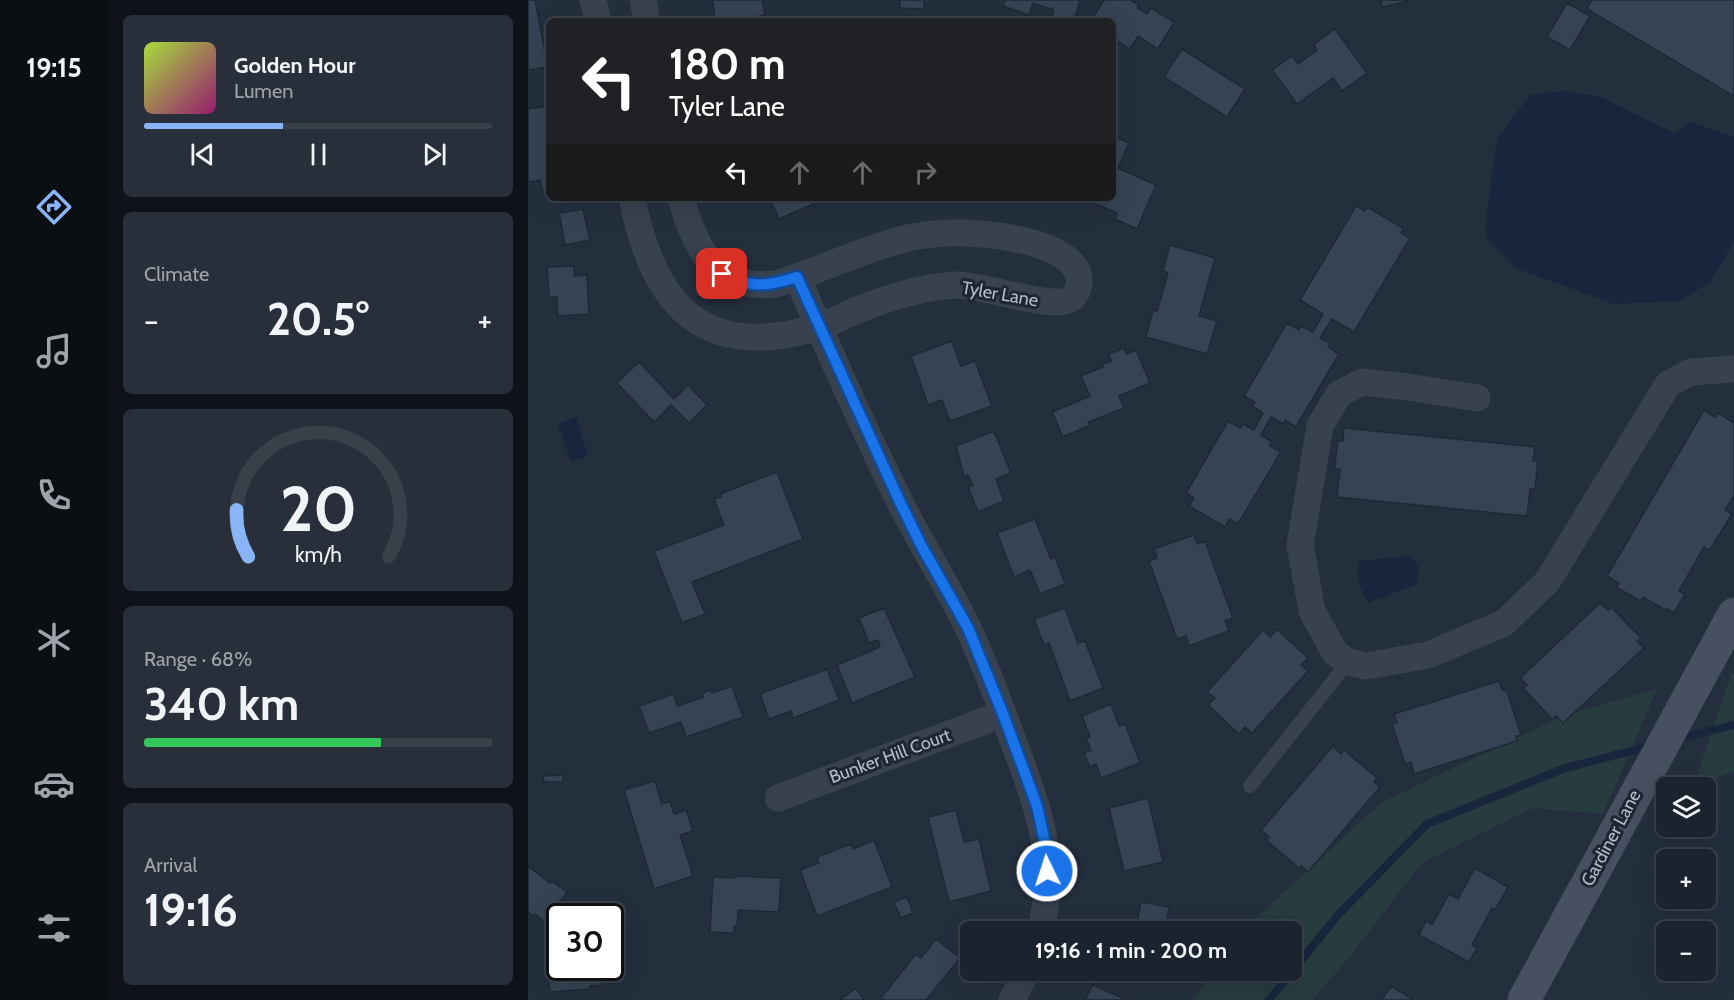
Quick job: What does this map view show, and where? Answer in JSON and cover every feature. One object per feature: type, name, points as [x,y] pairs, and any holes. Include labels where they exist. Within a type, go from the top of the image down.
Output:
[{"type":"main road","name":"Gardiner Lane","points":[[1524,1000],[1734,614]]},
{"type":"street","points":[[594,0],[597,18]]},
{"type":"street","points":[[643,0],[646,18]]},
{"type":"street","name":"Tyler Lane","points":[[633,201],[644,246],[666,292],[697,322],[717,332],[748,337],[784,334],[818,327],[859,309],[925,289],[957,285],[975,286],[1047,303],[1060,303],[1071,299],[1079,286],[1080,276],[1061,254],[1036,244],[990,235],[942,233],[901,240],[776,284],[759,286],[740,282],[722,274],[712,265],[687,218],[682,201]]},
{"type":"street","points":[[797,277],[818,327],[918,538],[968,628],[1003,714],[1037,806],[1043,829],[1047,852],[1048,890],[1042,921]]},
{"type":"street","points":[[1477,398],[1362,382],[1339,394],[1320,426],[1300,545],[1312,611],[1335,653],[1348,662],[1366,666],[1428,655],[1504,623],[1547,582],[1668,384],[1691,372],[1734,369]]},
{"type":"street","name":"Bunker Hill Court","points":[[778,798],[1003,714]]},
{"type":"street","points":[[1012,1000],[1022,981]]},
{"type":"lane","points":[[1250,786],[1348,662]]},
{"type":"green space","points":[[1731,674],[1734,674],[1734,772],[1716,777],[1696,777]]},
{"type":"green space","points":[[1657,689],[1603,814],[1533,808],[1422,863],[1348,959],[1312,1000],[1192,1000],[1206,981],[1302,981],[1302,921],[1253,921],[1382,802],[1563,716]]},
{"type":"water","points":[[1562,91],[1599,96],[1674,133],[1691,122],[1734,137],[1734,241],[1711,281],[1680,301],[1614,304],[1518,269],[1486,237],[1488,202],[1497,138],[1530,95]]},
{"type":"water","points":[[576,417],[588,456],[571,462],[558,424]]},
{"type":"water","points":[[1411,556],[1419,568],[1417,584],[1367,603],[1359,583],[1358,561]]},
{"type":"building","points":[[528,0],[535,0],[546,67],[528,70]]},
{"type":"building","points":[[709,0],[762,0],[765,15],[749,18],[715,18],[713,2],[710,3]]},
{"type":"building","points":[[900,0],[924,0],[924,9],[900,8]]},
{"type":"building","points":[[1005,0],[1080,0],[1075,17],[1072,18],[1051,18],[1054,10],[1033,3],[1029,15],[1003,6]]},
{"type":"building","points":[[1104,0],[1131,0],[1139,5],[1137,8],[1147,14],[1151,8],[1174,22],[1158,49],[1138,36],[1130,49],[1116,41],[1116,18],[1093,18]]},
{"type":"building","points":[[1381,0],[1408,0],[1409,1],[1382,7]]},
{"type":"building","points":[[1592,0],[1734,0],[1734,96],[1587,9]]},
{"type":"building","points":[[1567,3],[1590,16],[1570,50],[1547,37]]},
{"type":"building","points":[[1335,29],[1367,73],[1342,91],[1333,78],[1297,104],[1272,70],[1292,56],[1298,64],[1317,50],[1314,44]]},
{"type":"building","points":[[1182,49],[1245,89],[1227,117],[1164,77]]},
{"type":"building","points":[[546,106],[546,192],[543,192],[540,180],[528,182],[528,109]]},
{"type":"building","points":[[1116,137],[1129,143],[1118,168],[1156,185],[1137,229],[1115,219],[1117,213],[1089,201],[1116,201]]},
{"type":"building","points":[[770,201],[812,201],[813,204],[779,219]]},
{"type":"building","points":[[1356,206],[1365,211],[1367,207],[1403,228],[1401,233],[1410,238],[1354,332],[1332,319],[1320,338],[1330,343],[1328,347],[1339,354],[1296,427],[1285,420],[1283,424],[1271,417],[1261,435],[1272,442],[1270,446],[1281,452],[1238,524],[1229,519],[1225,527],[1189,506],[1194,498],[1186,493],[1228,421],[1240,428],[1243,424],[1254,430],[1263,413],[1252,406],[1255,402],[1244,396],[1287,323],[1299,330],[1301,326],[1313,332],[1323,314],[1300,300]]},
{"type":"building","points":[[583,209],[590,240],[565,245],[559,213]]},
{"type":"building","points":[[1170,245],[1215,258],[1199,316],[1217,321],[1207,354],[1146,337],[1153,310],[1157,311],[1168,273],[1163,271]]},
{"type":"building","points":[[574,266],[574,276],[587,275],[589,314],[558,316],[557,297],[549,297],[547,267]]},
{"type":"building","points":[[952,341],[961,366],[975,361],[992,406],[950,421],[942,400],[928,405],[911,356]]},
{"type":"building","points":[[1124,348],[1127,354],[1136,350],[1150,383],[1119,396],[1124,408],[1088,422],[1090,425],[1063,437],[1052,412],[1090,396],[1081,376],[1103,367],[1102,364],[1111,361],[1109,354]]},
{"type":"building","points":[[639,362],[674,399],[688,385],[707,405],[689,423],[671,405],[654,422],[617,383]]},
{"type":"building","points":[[1704,410],[1715,417],[1718,413],[1734,423],[1734,496],[1725,510],[1732,514],[1710,550],[1704,547],[1679,591],[1685,594],[1674,613],[1643,597],[1640,601],[1616,587],[1619,583],[1607,576]]},
{"type":"building","points":[[1344,428],[1535,447],[1533,461],[1538,461],[1535,489],[1530,489],[1527,516],[1337,497],[1340,469],[1335,469],[1335,463],[1338,441],[1343,441]]},
{"type":"building","points":[[994,431],[1011,473],[996,479],[1004,501],[978,512],[968,487],[973,485],[968,475],[964,476],[956,446]]},
{"type":"building","points":[[777,472],[803,539],[692,582],[705,614],[682,623],[654,551],[724,525],[714,499],[721,497],[720,494]]},
{"type":"building","points":[[1035,519],[1051,559],[1055,557],[1065,584],[1040,594],[1030,570],[1014,577],[997,533]]},
{"type":"building","points":[[1194,535],[1197,544],[1205,541],[1233,618],[1225,621],[1229,631],[1189,646],[1186,636],[1177,639],[1149,561],[1157,558],[1154,549]]},
{"type":"building","points":[[1600,603],[1608,610],[1611,607],[1641,638],[1637,641],[1644,648],[1563,723],[1556,716],[1552,719],[1523,688],[1527,685],[1520,678]]},
{"type":"building","points":[[884,608],[915,677],[852,703],[837,665],[880,647],[878,640],[869,643],[859,618]]},
{"type":"building","points":[[1065,608],[1078,643],[1085,641],[1103,688],[1070,701],[1049,643],[1044,645],[1034,619]]},
{"type":"building","points":[[1277,629],[1308,658],[1301,665],[1308,671],[1252,733],[1245,727],[1239,734],[1208,705],[1215,698],[1207,692],[1263,630],[1270,637]]},
{"type":"building","points":[[827,669],[839,700],[793,718],[791,711],[769,719],[760,694]]},
{"type":"building","points":[[1499,681],[1502,690],[1507,691],[1521,735],[1516,736],[1517,741],[1414,774],[1411,762],[1405,764],[1392,724],[1397,723],[1394,714]]},
{"type":"building","points":[[732,686],[743,717],[686,737],[681,722],[649,733],[639,706],[673,694],[678,706],[703,697],[702,694],[711,690],[712,693]]},
{"type":"building","points":[[1111,704],[1119,726],[1125,724],[1140,763],[1101,778],[1096,764],[1090,767],[1084,753],[1091,750],[1086,738],[1090,737],[1082,716]]},
{"type":"building","points":[[1333,746],[1341,754],[1344,750],[1377,778],[1374,782],[1380,787],[1308,872],[1301,866],[1299,868],[1266,840],[1269,837],[1261,830]]},
{"type":"building","points":[[563,775],[563,782],[544,782],[543,776]]},
{"type":"building","points":[[655,781],[662,804],[670,801],[674,814],[686,810],[693,831],[680,835],[693,876],[654,889],[624,790]]},
{"type":"building","points":[[1148,798],[1163,862],[1124,871],[1109,808]]},
{"type":"building","points":[[956,810],[964,842],[979,839],[991,891],[949,902],[928,817]]},
{"type":"building","points":[[874,840],[892,887],[817,916],[800,870],[819,863],[817,857],[851,844],[853,849]]},
{"type":"building","points":[[528,866],[550,883],[552,881],[567,892],[559,903],[546,903],[545,922],[535,914],[534,916],[528,912]]},
{"type":"building","points":[[1475,868],[1508,887],[1495,910],[1492,908],[1472,945],[1477,948],[1469,962],[1419,935],[1426,921],[1432,925],[1449,894],[1458,899]]},
{"type":"building","points":[[734,876],[781,878],[779,912],[738,910],[734,933],[710,932],[713,877],[734,878]]},
{"type":"building","points":[[907,897],[913,913],[901,918],[894,902]]},
{"type":"building","points":[[1141,902],[1169,907],[1167,921],[1137,921]]},
{"type":"building","points":[[936,939],[960,958],[926,1000],[884,1000],[881,998],[916,954],[921,958]]},
{"type":"building","points":[[549,981],[601,981],[601,985],[590,986],[590,989],[550,992]]},
{"type":"building","points":[[1093,984],[1109,992],[1126,1000],[1085,1000]]},
{"type":"building","points":[[1391,986],[1414,1000],[1382,1000]]},
{"type":"building","points":[[856,988],[864,1000],[840,1000]]},
{"type":"waterway","points":[[1677,739],[1734,725]]},
{"type":"waterway","points":[[1269,1000],[1338,915],[1427,824],[1565,768],[1651,746]]},
{"type":"route","points":[[722,274],[740,282],[759,286],[776,284],[797,277],[899,500],[922,547],[968,628],[1037,806],[1047,852],[1047,871]]}]
